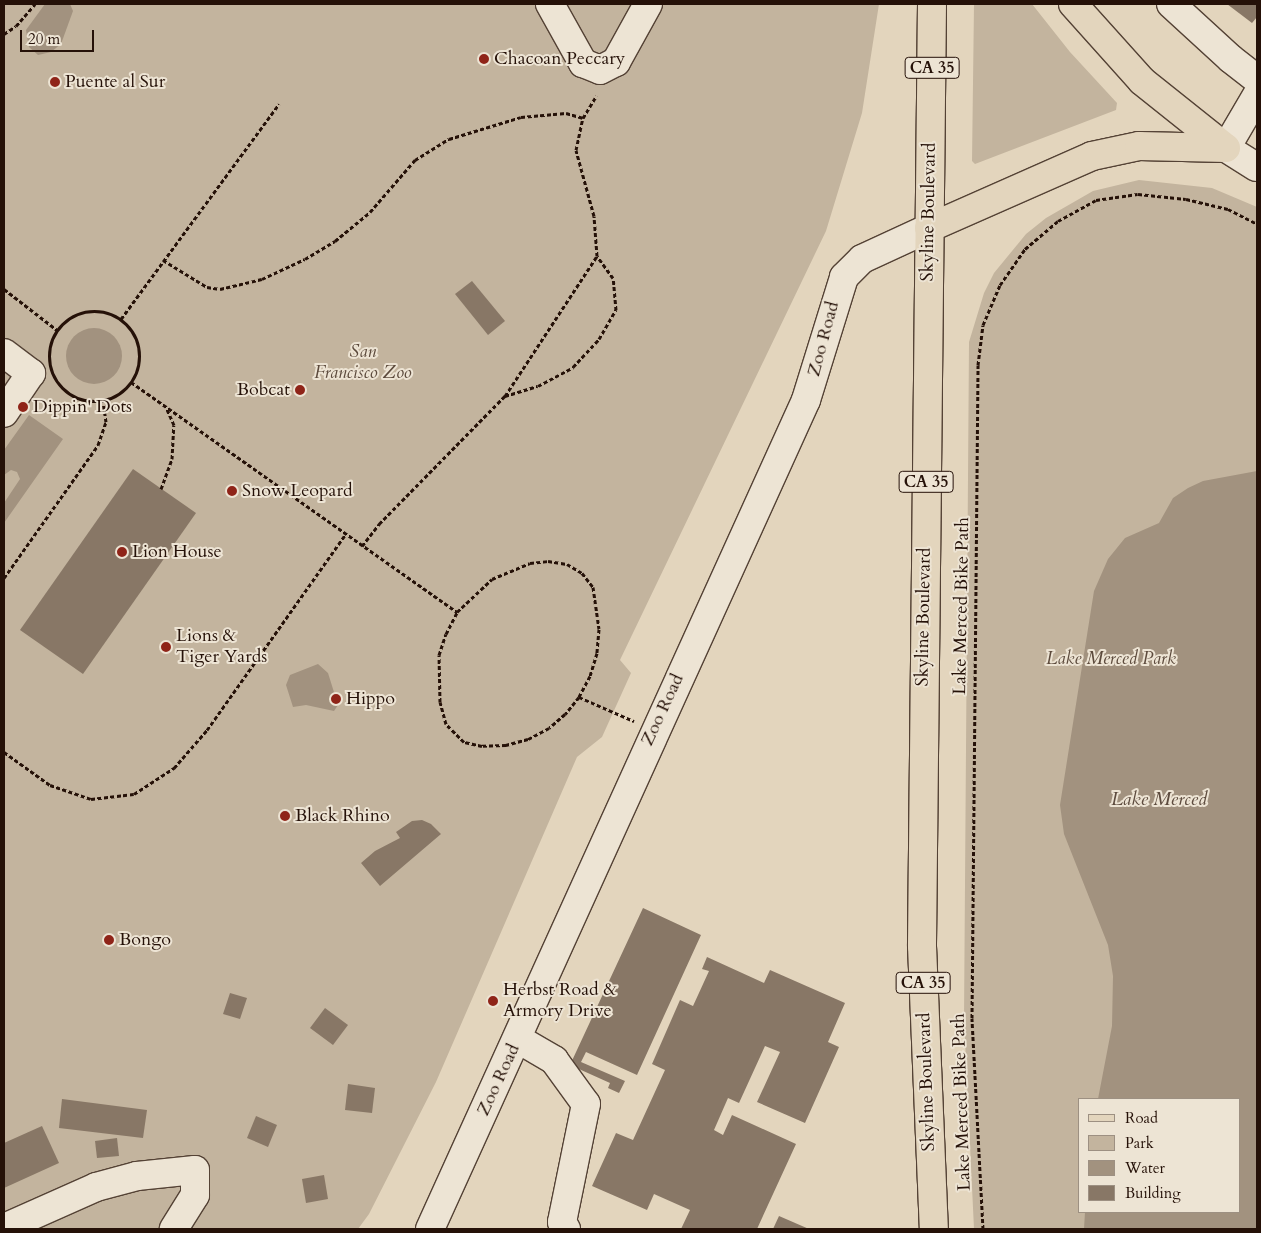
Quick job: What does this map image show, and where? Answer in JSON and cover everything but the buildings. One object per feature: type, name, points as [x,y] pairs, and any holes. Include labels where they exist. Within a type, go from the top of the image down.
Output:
[{"type":"main road","name":"Skyline Boulevard","points":[[932,4],[922,946],[934,1229]]},
{"type":"main road","points":[[1073,4],[1142,81],[1226,148]]},
{"type":"main road","points":[[929,228],[1092,156],[1139,146],[1226,148]]},
{"type":"street","points":[[550,4],[583,63],[600,70],[616,62],[648,4]]},
{"type":"street","points":[[1171,4],[1231,59],[1257,79]]},
{"type":"street","points":[[1257,95],[1226,148],[1257,167]]},
{"type":"street","name":"Zoo Road","points":[[430,1229],[518,1039],[547,964],[814,380],[834,303],[844,277],[862,259],[929,228]]},
{"type":"street","points":[[4,353],[32,373],[4,413]]},
{"type":"street","points":[[518,1039],[554,1060],[586,1104],[562,1222],[566,1229]]},
{"type":"street","points":[[4,1228],[96,1187],[138,1176],[195,1170],[195,1195],[174,1229]]},
{"type":"path","points":[[4,34],[16,26],[35,4]]},
{"type":"path","points":[[504,396],[538,386],[573,367],[599,339],[616,310],[613,278],[597,256],[594,216],[576,150],[583,118],[616,62]]},
{"type":"path","points":[[121,319],[279,104]]},
{"type":"path","points":[[163,260],[207,287],[220,289],[262,279],[305,259],[353,227],[415,160],[449,139],[521,117],[566,113],[583,118]]},
{"type":"path","name":"Lake Merced Bike Path","points":[[982,1229],[973,1085],[972,1008],[978,365],[983,325],[1000,285],[1025,249],[1058,221],[1096,200],[1138,194],[1186,199],[1228,209],[1257,224]]},
{"type":"path","points":[[362,546],[379,524],[504,396],[597,256]]},
{"type":"path","points":[[4,289],[57,330]]},
{"type":"path","points":[[101,311],[121,319],[129,327],[138,346],[138,366],[131,382],[121,392],[103,400],[75,397],[59,384],[53,375],[49,351],[57,330],[72,317],[86,312],[101,311]]},
{"type":"path","points":[[131,382],[345,536],[457,612]]},
{"type":"path","points":[[4,578],[98,445],[106,422],[103,400]]},
{"type":"path","points":[[161,489],[172,459],[174,425],[166,406]]},
{"type":"path","points":[[4,752],[50,785],[91,799],[134,794],[174,768],[207,730],[345,536]]},
{"type":"path","points":[[530,563],[567,564],[582,573],[593,587],[599,629],[597,654],[579,697],[549,728],[528,739],[506,745],[482,746],[464,742],[446,724],[438,677],[439,655],[457,612],[492,579],[530,563]]},
{"type":"path","points":[[579,697],[654,730]]},
{"type":"green space","name":"San Francisco Zoo","points":[[4,4],[879,4],[862,113],[826,231],[620,660],[631,673],[602,737],[577,757],[436,1082],[369,1214],[358,1229],[4,1229]]},
{"type":"green space","points":[[974,4],[1032,4],[1070,52],[1117,103],[1116,110],[975,164],[972,161]]},
{"type":"green space","name":"Lake Merced Park","points":[[1139,180],[1212,188],[1257,207],[1257,1229],[974,1229],[964,1019],[969,342],[984,293],[994,273],[1026,234],[1046,218],[1093,191]]},
{"type":"water","points":[[45,4],[70,4],[73,11],[61,44],[51,52],[38,55],[29,47],[26,30]]},
{"type":"water","points":[[94,328],[105,330],[114,336],[120,345],[122,356],[120,367],[114,376],[105,382],[94,384],[83,382],[74,376],[68,367],[66,356],[68,345],[74,336],[83,330]]},
{"type":"water","points":[[29,415],[63,439],[4,523],[4,503],[20,479],[17,472],[11,470],[4,475],[4,450]]},
{"type":"water","name":"Lake Merced","points":[[1257,471],[1257,1229],[1084,1229],[1085,1213],[1241,1213],[1241,1098],[1098,1098],[1112,1026],[1113,976],[1108,945],[1064,834],[1060,805],[1094,591],[1108,559],[1125,538],[1159,523],[1173,498],[1203,481]]},
{"type":"water","points":[[318,664],[328,673],[338,705],[334,711],[306,705],[293,707],[286,685],[290,675]]},
{"type":"place","name":"Chacoan Peccary","points":[[484,59]]},
{"type":"place","name":"Puente al Sur","points":[[55,82]]},
{"type":"place","name":"Bobcat","points":[[300,390]]},
{"type":"place","name":"Dippin' Dots","points":[[23,407]]},
{"type":"place","name":"Snow Leopard","points":[[232,491]]},
{"type":"place","name":"Lion House","points":[[122,552]]},
{"type":"place","name":"Lions & Tiger Yards","points":[[166,647]]},
{"type":"place","name":"Hippo","points":[[336,699]]},
{"type":"place","name":"Black Rhino","points":[[285,816]]},
{"type":"place","name":"Bongo","points":[[109,940]]},
{"type":"place","name":"Herbst Road & Armory Drive","points":[[493,1001]]}]
